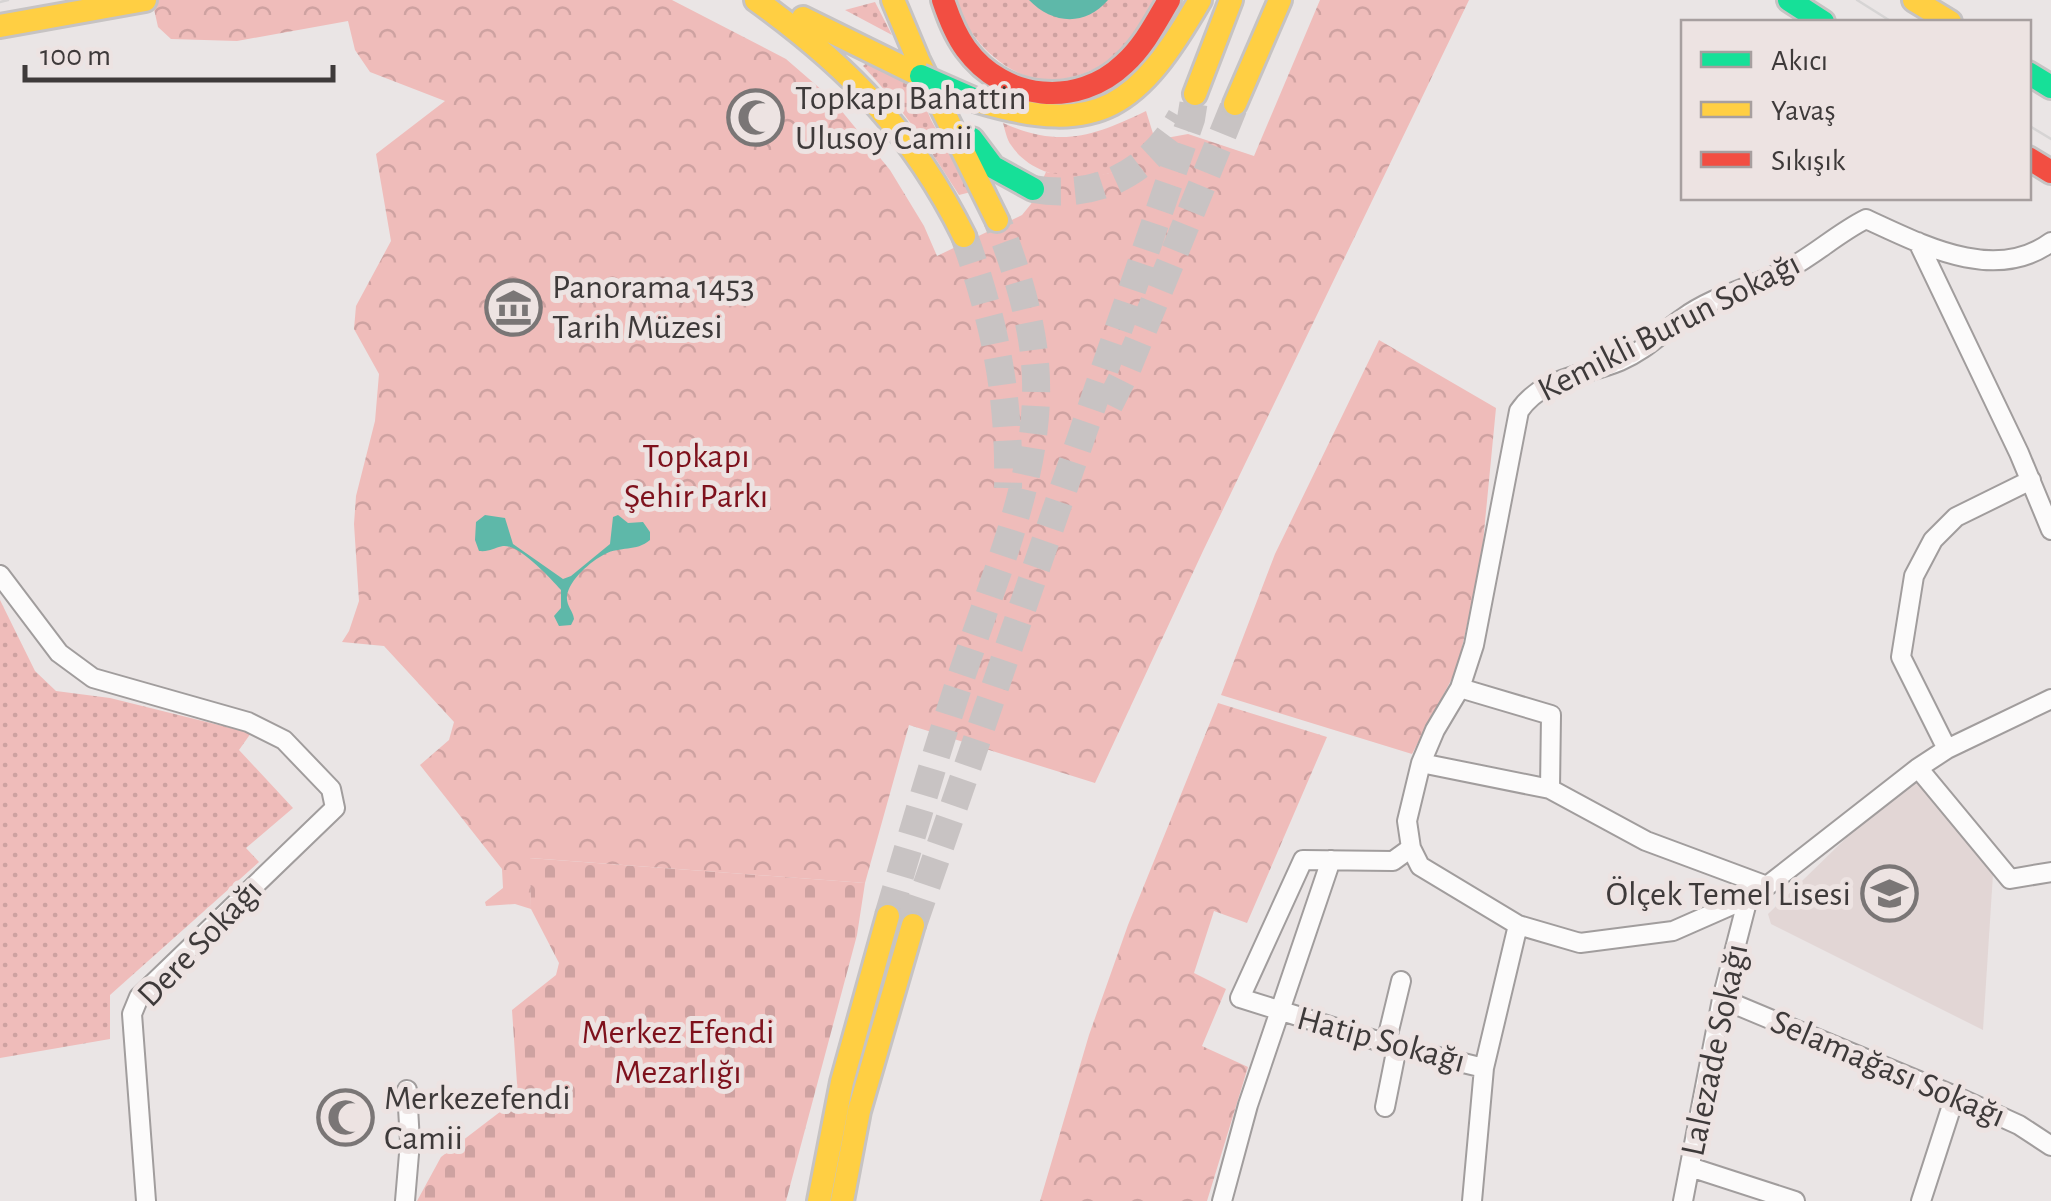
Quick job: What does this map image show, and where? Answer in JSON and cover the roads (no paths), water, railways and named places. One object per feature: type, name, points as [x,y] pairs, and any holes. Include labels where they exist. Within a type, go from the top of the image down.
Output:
[{"type":"main road","points":[[0,26],[145,0]]},
{"type":"main road","points":[[756,0],[828,52],[880,104],[932,176],[964,236]]},
{"type":"main road","points":[[766,0],[920,68],[978,101],[1030,118],[1085,115],[1124,99],[1152,75],[1200,0]]},
{"type":"main road","points":[[892,0],[920,68],[997,220]]},
{"type":"main road","points":[[943,0],[952,30],[974,62],[1004,83],[1050,94],[1074,92],[1113,74],[1144,44],[1170,0]]},
{"type":"main road","points":[[1196,94],[1231,0]]},
{"type":"main road","points":[[1235,104],[1280,0]]},
{"type":"main road","points":[[1789,0],[1820,20]]},
{"type":"main road","points":[[1914,0],[1947,20]]},
{"type":"main road","points":[[920,68],[952,99],[993,168],[1033,189]]},
{"type":"main road","points":[[819,1201],[842,1082],[888,916]]},
{"type":"main road","points":[[842,1201],[859,1111],[913,925]]},
{"type":"street","name":"Kemikli Burun Sokağı","points":[[1411,848],[1406,821],[1421,763],[1434,730],[1460,688],[1474,645],[1518,411],[1527,399],[1540,389],[1654,344],[1685,316],[1788,269],[1866,219],[1956,257],[2000,260],[2038,252],[2051,242]]},
{"type":"street","points":[[1918,242],[2051,530]]},
{"type":"street","points":[[1947,749],[1901,657],[1914,576],[1933,540],[1956,517],[2031,480]]},
{"type":"street","name":"Dere Sokağı","points":[[0,575],[58,653],[94,678],[248,722],[284,740],[322,776],[331,790],[335,808],[139,997],[132,1014],[146,1201]]},
{"type":"street","points":[[1460,688],[1552,715],[1550,790]]},
{"type":"street","points":[[1222,1201],[1278,1011],[1332,860],[1393,861],[1411,848],[1420,866],[1518,925],[1580,943],[1674,931],[1767,886],[1947,749],[2051,699]]},
{"type":"street","points":[[1421,763],[1550,790],[1646,841],[1767,886]]},
{"type":"street","points":[[1918,768],[2010,878],[2051,872]]},
{"type":"street","name":"Hatip Sokağı","points":[[1332,860],[1303,860],[1240,998],[1391,1045],[1484,1068]]},
{"type":"street","name":"Lalezade Sokağı","points":[[1683,1201],[1722,999],[1748,898]]},
{"type":"street","points":[[1472,1201],[1484,1068],[1518,925]]},
{"type":"street","points":[[1386,1106],[1402,981]]},
{"type":"street","name":"Selamağası Sokağı","points":[[1722,999],[2019,1125],[2051,1146]]},
{"type":"street","points":[[405,1201],[410,1142],[407,1090]]},
{"type":"street","points":[[1921,1201],[1954,1096]]},
{"type":"street","points":[[1690,1167],[1795,1201]]},
{"type":"tunnel","points":[[913,925],[1191,119],[1195,94]]},
{"type":"tunnel","points":[[1109,405],[1235,104]]},
{"type":"tunnel","points":[[1033,189],[1079,190],[1119,178],[1153,153],[1181,117]]},
{"type":"tunnel","points":[[888,916],[947,719],[1012,528],[1034,430],[1034,352],[1020,285],[997,220]]},
{"type":"tunnel","points":[[964,236],[998,360],[1006,422],[1008,488]]},
{"type":"tram line","points":[[0,2],[8,0]]},
{"type":"tram line","points":[[1857,0],[1889,20]]},
{"type":"tram line","points":[[2031,127],[2051,139]]},
{"type":"place","name":"Topkapı Bahattin Ulusoy Camii","points":[[756,118]]},
{"type":"place","name":"Panorama 1453 Tarih Müzesi","points":[[513,307]]},
{"type":"place","name":"Ölçek Temel Lisesi","points":[[1890,894]]},
{"type":"place","name":"Merkezefendi Camii","points":[[345,1118]]},
{"type":"park label","name":"Topkapı Şehir Parkı","points":[[696,476]]},
{"type":"park label","name":"Merkez Efendi Mezarlığı","points":[[678,1052]]}]
